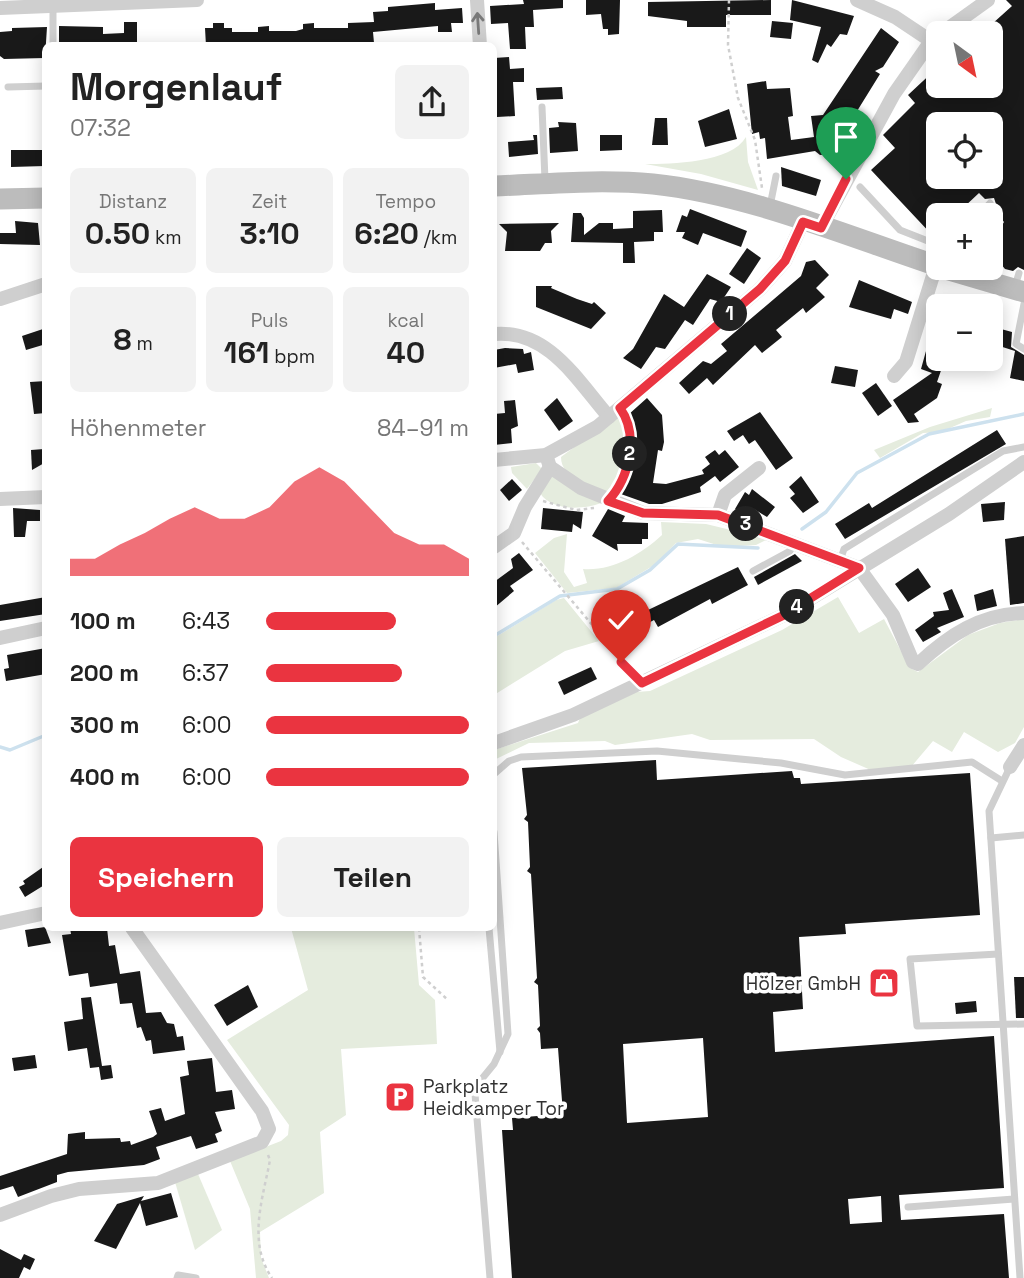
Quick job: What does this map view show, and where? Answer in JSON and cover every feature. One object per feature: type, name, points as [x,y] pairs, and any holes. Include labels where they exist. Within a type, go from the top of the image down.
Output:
[{"type":"street","points":[[0,8],[197,0]]},
{"type":"street","points":[[477,0],[480,42]]},
{"type":"street","points":[[857,0],[926,32]]},
{"type":"street","points":[[959,21],[988,0]]},
{"type":"street","points":[[497,545],[514,533],[548,461],[614,412],[760,289],[785,261],[812,225],[894,94],[926,52]]},
{"type":"street","points":[[497,186],[603,180],[654,184],[702,192],[926,258]]},
{"type":"street","points":[[0,199],[42,198]]},
{"type":"street","points":[[894,376],[906,362],[932,280]]},
{"type":"street","points":[[992,280],[1020,290]]},
{"type":"street","points":[[0,299],[42,285]]},
{"type":"street","points":[[497,334],[525,335],[551,351],[614,412]]},
{"type":"street","points":[[497,460],[548,461],[608,501],[643,513],[718,515],[859,568],[893,615],[913,662],[918,664],[949,638],[977,621],[1006,613],[1024,613]]},
{"type":"street","points":[[497,742],[573,715],[782,616],[949,514],[1024,462]]},
{"type":"street","points":[[718,515],[725,495],[759,468]]},
{"type":"street","points":[[0,499],[42,497]]},
{"type":"street","points":[[0,638],[42,629]]},
{"type":"street","points":[[1010,767],[1024,745]]},
{"type":"street","points":[[0,923],[42,914]]},
{"type":"street","points":[[0,1215],[51,1196],[79,1189],[158,1183],[262,1142],[269,1129],[262,1111],[134,931]]},
{"type":"lane","points":[[53,6],[53,42]]},
{"type":"lane","points":[[8,87],[42,86]]},
{"type":"lane","points":[[542,107],[545,184]]},
{"type":"lane","points":[[767,209],[776,176]]},
{"type":"lane","points":[[860,187],[900,230],[926,251]]},
{"type":"lane","points":[[1020,290],[1016,344],[1024,349]]},
{"type":"lane","points":[[840,561],[844,549],[1003,451],[1024,447]]},
{"type":"lane","points":[[753,571],[790,551],[794,543]]},
{"type":"lane","points":[[497,770],[520,757],[627,750],[781,763],[845,775],[972,762],[1002,781]]},
{"type":"lane","points":[[1010,767],[989,811],[1020,1278]]},
{"type":"lane","points":[[991,838],[1024,835]]},
{"type":"lane","points":[[490,1278],[475,1094],[476,1086],[500,1052],[508,1034],[497,875]]},
{"type":"lane","points":[[489,931],[500,1052]]},
{"type":"lane","points":[[998,954],[910,959],[917,1027],[1024,1024]]},
{"type":"lane","points":[[908,1208],[1014,1199]]},
{"type":"lane","points":[[177,1278],[178,1275],[196,1278]]},
{"type":"path","points":[[729,0],[728,45],[738,98],[755,140],[767,209]]},
{"type":"path","points":[[534,491],[538,498],[559,507],[589,509],[608,501],[625,471],[630,452],[628,420],[614,412]]},
{"type":"path","points":[[514,533],[642,683]]},
{"type":"path","points":[[419,931],[423,977],[448,1000]]},
{"type":"path","points":[[262,1142],[270,1160],[258,1216],[258,1237],[272,1278]]},
{"type":"shaded area","points":[[746,137],[748,162],[758,190],[701,174],[645,164],[714,157],[738,146]]},
{"type":"shaded area","points":[[992,408],[990,417],[966,421],[941,432],[923,433],[880,458],[874,450],[930,427]]},
{"type":"shaded area","points":[[620,413],[628,433],[627,454],[611,495],[572,477],[562,465],[561,457]]},
{"type":"shaded area","points":[[536,463],[542,469],[527,489],[512,473],[511,467]]},
{"type":"shaded area","points":[[552,475],[601,503],[577,508],[559,506],[545,499],[540,493]]},
{"type":"shaded area","points":[[661,522],[706,524],[768,539],[756,545],[723,547],[698,539],[676,543],[656,564],[616,588],[567,593],[535,553],[554,538],[567,534],[564,572],[574,587],[587,583],[583,569],[615,564],[645,549],[662,535]]},
{"type":"shaded area","points":[[838,597],[859,633],[884,619],[910,668],[918,672],[968,635],[1000,623],[1024,619],[1024,727],[1015,743],[998,752],[964,732],[952,752],[933,741],[911,767],[873,771],[841,757],[814,739],[710,740],[692,734],[615,745],[605,741],[529,743],[497,759],[497,749],[578,723],[580,718],[636,692],[650,691],[782,630]]},
{"type":"shaded area","points":[[564,598],[599,641],[565,651],[497,693],[497,636],[556,600]]},
{"type":"shaded area","points":[[292,931],[414,931],[419,985],[435,1000],[437,1044],[341,1049],[346,1115],[320,1132],[324,1193],[260,1232],[261,1258],[269,1278],[256,1278],[250,1209],[230,1161],[281,1141],[288,1135],[289,1125],[227,1040],[308,990]]},
{"type":"shaded area","points":[[198,1174],[222,1230],[195,1250],[175,1182]]},
{"type":"building","points":[[523,0],[563,0],[563,8],[533,10],[534,27],[525,27],[526,49],[510,49],[508,23],[491,24],[490,6],[524,4]]},
{"type":"building","points":[[586,0],[620,0],[619,34],[608,35],[608,29],[603,29],[601,14],[586,15]]},
{"type":"building","points":[[771,0],[771,15],[726,15],[726,27],[687,27],[687,21],[648,16],[648,2]]},
{"type":"building","points":[[792,0],[854,16],[847,35],[840,34],[831,47],[827,44],[818,63],[812,60],[821,27],[790,20]]},
{"type":"building","points":[[1006,0],[1024,0],[1024,270],[1018,267],[1013,271],[1003,267],[1003,203],[996,203],[994,198],[985,199],[979,193],[968,203],[926,203],[926,229],[871,170],[895,148],[883,135],[915,103],[908,95],[926,78],[926,98],[1003,98],[1003,21],[995,21],[1012,6]]},
{"type":"building","points":[[435,3],[435,10],[462,8],[463,23],[451,23],[452,32],[438,32],[438,26],[373,32],[374,42],[206,42],[205,28],[213,28],[213,23],[224,23],[224,28],[232,28],[232,32],[258,32],[258,27],[269,26],[269,31],[296,31],[303,29],[303,24],[314,23],[314,28],[348,28],[348,23],[374,22],[373,12],[388,11],[388,7]]},
{"type":"building","points":[[772,21],[793,23],[791,39],[770,37]]},
{"type":"building","points":[[124,22],[137,22],[137,42],[59,42],[59,26],[103,27],[103,34],[124,33]]},
{"type":"building","points":[[47,27],[46,42],[42,42],[42,58],[4,59],[0,56],[0,32],[12,31],[12,28]]},
{"type":"building","points":[[881,28],[899,42],[883,67],[875,71],[880,74],[854,116],[848,113],[846,119],[839,116],[842,134],[835,135],[832,154],[820,155],[815,151],[767,159],[765,138],[760,139],[759,132],[752,134],[747,84],[766,81],[767,89],[790,88],[793,116],[788,117],[791,140],[814,137],[811,116],[823,115]]},
{"type":"building","points":[[509,57],[510,69],[524,68],[524,82],[513,82],[515,116],[497,117],[497,58]]},
{"type":"building","points":[[562,87],[563,99],[537,100],[536,88]]},
{"type":"building","points":[[729,109],[737,139],[705,147],[698,121]]},
{"type":"building","points":[[655,118],[667,118],[668,145],[652,145]]},
{"type":"building","points":[[558,122],[576,123],[578,151],[550,153],[549,128],[559,127]]},
{"type":"building","points":[[533,135],[537,135],[538,154],[509,157],[508,142],[534,140]]},
{"type":"building","points":[[600,135],[622,135],[622,150],[600,151]]},
{"type":"building","points":[[11,150],[42,150],[42,166],[11,167]]},
{"type":"building","points":[[781,167],[821,180],[816,196],[782,186]]},
{"type":"building","points":[[690,209],[747,231],[741,247],[703,233],[698,245],[682,238],[685,232],[676,232],[682,215],[687,217]]},
{"type":"building","points":[[662,210],[663,232],[654,232],[654,241],[634,242],[635,263],[623,263],[623,243],[571,242],[573,213],[581,213],[584,218],[584,235],[599,223],[613,223],[613,229],[633,228],[633,211]]},
{"type":"building","points":[[15,221],[38,223],[40,245],[0,244],[0,233],[16,233]]},
{"type":"building","points":[[559,223],[551,231],[552,243],[545,243],[540,251],[505,251],[507,232],[499,224]]},
{"type":"building","points":[[747,248],[761,258],[744,284],[729,274]]},
{"type":"building","points":[[815,260],[829,275],[816,288],[825,297],[806,313],[803,308],[776,330],[782,337],[762,353],[755,345],[713,385],[707,378],[689,394],[679,383],[703,361],[711,364],[727,351],[721,344],[801,276],[806,262]]},
{"type":"building","points":[[707,274],[731,287],[721,302],[710,299],[693,325],[685,320],[665,349],[656,347],[641,369],[623,358],[633,349],[664,294],[684,307]]},
{"type":"building","points":[[859,280],[912,302],[908,314],[894,309],[891,319],[849,307]]},
{"type":"building","points":[[536,286],[552,286],[551,288],[577,299],[592,304],[594,302],[606,313],[591,329],[536,307]]},
{"type":"building","points":[[42,329],[42,345],[26,350],[22,336]]},
{"type":"building","points":[[1003,330],[1012,332],[1011,347],[1024,355],[1024,381],[1010,378],[1015,351],[1003,347]]},
{"type":"building","points":[[497,349],[523,349],[524,354],[531,352],[534,370],[518,373],[516,364],[497,367]]},
{"type":"building","points":[[926,351],[926,371],[921,369]]},
{"type":"building","points":[[835,366],[858,370],[855,387],[831,383]]},
{"type":"building","points":[[926,371],[941,371],[937,382],[942,384],[937,398],[914,414],[919,422],[908,423],[893,400],[932,373]]},
{"type":"building","points":[[42,381],[42,413],[34,414],[30,382]]},
{"type":"building","points":[[876,383],[892,406],[878,416],[862,393]]},
{"type":"building","points":[[557,398],[573,421],[559,431],[544,410]]},
{"type":"building","points":[[647,398],[662,415],[664,442],[662,451],[658,450],[653,483],[666,484],[704,474],[702,470],[710,464],[705,457],[715,450],[719,455],[725,450],[739,467],[720,482],[715,476],[700,487],[701,492],[662,504],[649,504],[618,493],[629,468],[634,445],[628,415]]},
{"type":"building","points":[[515,400],[518,426],[511,429],[512,443],[497,445],[497,414],[505,413],[504,401]]},
{"type":"building","points":[[760,412],[793,458],[776,470],[755,440],[749,444],[743,435],[734,441],[727,431]]},
{"type":"building","points":[[997,430],[1006,444],[845,539],[835,524],[869,503],[872,508]]},
{"type":"building","points":[[42,449],[42,464],[32,470],[31,450]]},
{"type":"building","points":[[801,476],[819,502],[803,513],[790,498],[795,494],[789,487]]},
{"type":"building","points":[[512,479],[522,490],[509,501],[500,490]]},
{"type":"building","points":[[752,489],[775,507],[767,517],[754,509],[750,517],[735,509],[745,492],[749,495]]},
{"type":"building","points":[[1005,502],[1004,520],[983,522],[981,504]]},
{"type":"building","points":[[13,508],[40,510],[40,521],[27,521],[25,537],[14,537]]},
{"type":"building","points":[[543,508],[583,512],[581,529],[573,524],[572,532],[541,529]]},
{"type":"building","points":[[608,509],[625,516],[622,522],[648,523],[648,539],[642,539],[642,544],[617,544],[618,551],[592,536]]},
{"type":"building","points":[[1024,536],[1024,603],[1010,605],[1005,539]]},
{"type":"building","points":[[519,553],[533,570],[510,586],[514,591],[497,605],[497,580],[513,568],[511,559]]},
{"type":"building","points":[[795,554],[802,561],[758,585],[754,577]]},
{"type":"building","points":[[738,567],[748,585],[712,604],[710,599],[658,627],[654,620],[618,639],[609,622],[644,603],[648,610]]},
{"type":"building","points":[[918,568],[931,587],[908,602],[895,584]]},
{"type":"building","points":[[952,589],[964,617],[937,628],[941,632],[923,642],[915,630],[934,616],[933,612],[949,610],[943,593]]},
{"type":"building","points":[[993,589],[997,606],[977,611],[974,595]]},
{"type":"building","points":[[42,598],[42,615],[0,621],[0,605]]},
{"type":"building","points":[[42,649],[42,675],[6,681],[4,669],[9,668],[7,655]]},
{"type":"building","points":[[591,667],[597,679],[564,695],[558,682]]},
{"type":"building","points":[[656,760],[657,780],[792,771],[794,778],[800,778],[801,784],[970,773],[980,915],[845,924],[846,934],[799,937],[803,1009],[773,1012],[775,1052],[994,1036],[1004,1188],[899,1195],[901,1220],[1004,1214],[1009,1278],[512,1278],[502,1130],[513,1130],[512,1118],[563,1114],[558,1048],[541,1049],[540,1033],[537,1029],[540,1026],[538,985],[534,982],[537,978],[531,874],[527,871],[530,867],[528,822],[524,819],[527,815],[522,768]],"holes":[[[703,1038],[708,1117],[627,1123],[623,1044]],[[881,1196],[882,1222],[850,1224],[848,1199]]]},
{"type":"building","points":[[42,868],[42,886],[25,897],[19,887],[25,884],[23,881]]},
{"type":"building","points":[[42,927],[42,931],[46,931],[51,943],[28,947],[25,930]]},
{"type":"building","points":[[70,931],[107,931],[109,946],[115,945],[120,974],[140,971],[146,1013],[161,1012],[167,1023],[174,1024],[177,1037],[183,1036],[185,1050],[153,1054],[151,1040],[146,1041],[141,1027],[137,1028],[132,1003],[120,1004],[117,983],[90,987],[88,973],[69,976],[62,935],[71,934]]},
{"type":"building","points":[[1014,977],[1024,977],[1024,1018],[1016,1018]]},
{"type":"building","points":[[248,985],[258,1007],[227,1026],[214,1005]]},
{"type":"building","points":[[91,997],[102,1066],[111,1065],[113,1078],[101,1080],[99,1067],[90,1068],[87,1048],[68,1051],[64,1022],[83,1019],[81,998]]},
{"type":"building","points":[[976,1001],[977,1012],[956,1014],[955,1003]]},
{"type":"building","points":[[35,1055],[37,1068],[14,1071],[12,1058]]},
{"type":"building","points":[[212,1058],[216,1092],[232,1090],[235,1109],[215,1112],[222,1131],[215,1134],[218,1142],[196,1149],[191,1136],[156,1147],[160,1159],[144,1165],[68,1172],[57,1175],[57,1182],[18,1197],[13,1186],[0,1190],[0,1176],[67,1154],[68,1134],[85,1132],[85,1139],[120,1138],[121,1142],[130,1141],[131,1145],[153,1137],[157,1134],[149,1111],[161,1108],[165,1121],[185,1114],[180,1077],[189,1075],[187,1061]]},
{"type":"building","points":[[171,1193],[178,1217],[146,1226],[140,1203],[116,1249],[94,1241],[117,1204],[144,1196],[141,1201]]},
{"type":"building","points":[[0,1249],[21,1260],[24,1254],[35,1259],[30,1270],[24,1267],[19,1278],[0,1278]]},
{"type":"waterway","points":[[802,529],[826,512],[857,473],[929,434],[1024,414]]},
{"type":"waterway","points":[[497,634],[560,596],[617,589],[650,570],[678,544],[758,548]]},
{"type":"waterway","points":[[0,747],[10,750],[42,737]]},
{"type":"place","name":"Hölzer GmbH","points":[[884,983]]},
{"type":"place","name":"Parkplatz Heidkamper Tor","points":[[400,1097]]},
{"type":"route","points":[[621,662],[642,683],[782,616],[859,568],[746,523],[718,515],[643,513],[608,501],[625,471],[630,452],[628,420],[620,408],[760,289],[785,261],[803,222],[821,228],[846,179]]}]
